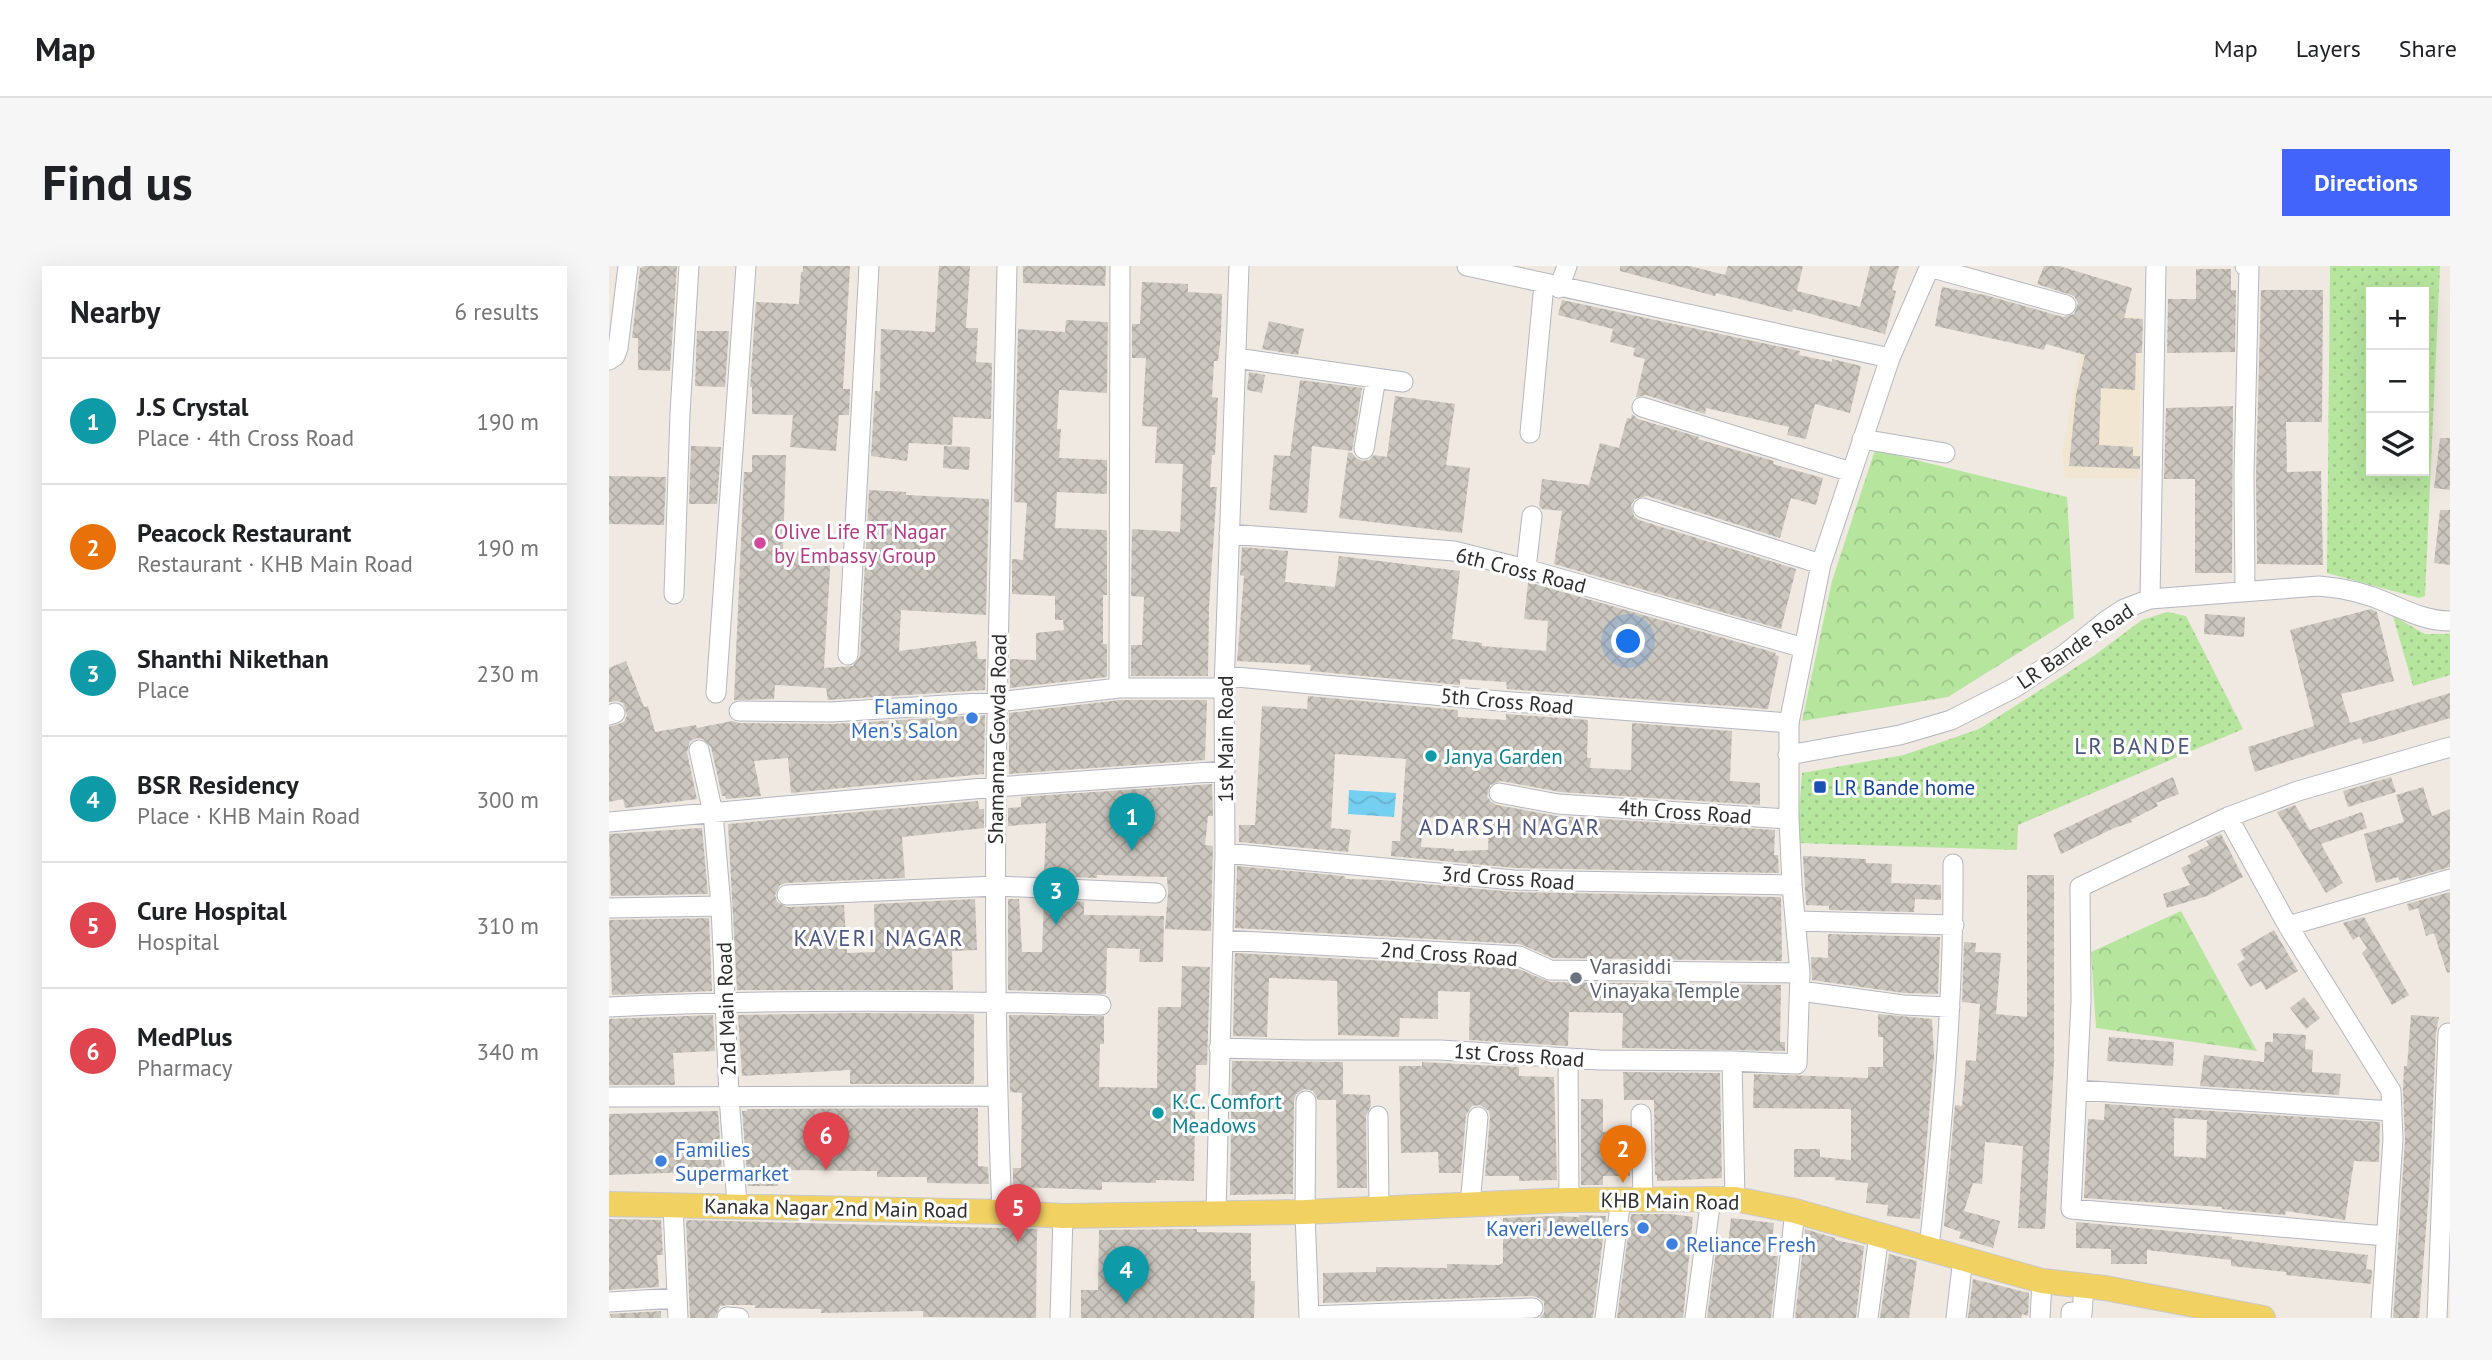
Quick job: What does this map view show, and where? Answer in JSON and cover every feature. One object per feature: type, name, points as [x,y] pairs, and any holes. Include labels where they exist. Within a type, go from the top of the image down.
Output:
[{"type":"main road","name":"KHB Main Road","points":[[1063,1216],[1305,1212],[1569,1200],[1723,1198],[1795,1211],[2042,1281],[2263,1318]]},
{"type":"main road","name":"Kanaka Nagar 2nd Main Road","points":[[609,1204],[1002,1212],[1063,1216]]},
{"type":"street","points":[[609,360],[615,356],[618,348],[628,266]]},
{"type":"street","points":[[674,594],[680,413],[689,266]]},
{"type":"street","points":[[716,693],[745,266]]},
{"type":"street","points":[[848,655],[869,266]]},
{"type":"street","name":"Shamanna Gowda Road","points":[[1002,1212],[996,1096],[995,787],[1007,266]]},
{"type":"street","points":[[1119,688],[1121,266]]},
{"type":"street","name":"1st Main Road","points":[[1216,1213],[1225,853],[1224,682],[1239,266]]},
{"type":"street","points":[[1530,433],[1552,286],[1567,266]]},
{"type":"street","points":[[1800,982],[1789,818],[1789,723],[1821,564],[1890,358],[1929,266],[2066,305]]},
{"type":"street","points":[[2150,599],[2156,266]]},
{"type":"street","points":[[2245,266],[2249,266],[2244,475],[2245,590]]},
{"type":"street","points":[[1477,267],[1552,286],[1890,358]]},
{"type":"street","points":[[1236,358],[1403,382]]},
{"type":"street","points":[[1364,449],[1375,378]]},
{"type":"street","points":[[1642,407],[1851,472]]},
{"type":"street","points":[[1862,439],[1945,453]]},
{"type":"street","points":[[1643,508],[1821,564]]},
{"type":"street","points":[[1526,569],[1532,516]]},
{"type":"street","name":"6th Cross Road","points":[[1229,534],[1454,551],[1804,648]]},
{"type":"street","name":"LR Bande Road","points":[[1788,755],[1900,735],[1951,720],[2014,688],[2065,654],[2107,620],[2124,609],[2150,599],[2300,585],[2342,588],[2410,614],[2450,621]]},
{"type":"street","name":"5th Cross Road","points":[[739,711],[831,712],[997,702],[1119,688],[1224,682],[1789,723]]},
{"type":"street","points":[[2386,1236],[2071,1209],[2081,1001],[2080,887],[2228,817],[2298,791],[2450,747]]},
{"type":"street","name":"2nd Main Road","points":[[699,750],[713,813],[722,906],[729,1097],[737,1205]]},
{"type":"street","points":[[609,822],[995,787],[1225,771]]},
{"type":"street","name":"4th Cross Road","points":[[1499,793],[1558,804],[1789,818]]},
{"type":"street","points":[[2228,817],[2288,926],[2391,1091],[2393,1139],[2381,1318]]},
{"type":"street","name":"3rd Cross Road","points":[[1225,853],[1514,880],[1792,885]]},
{"type":"street","points":[[1929,1248],[1942,1132],[1950,1007],[1954,925],[1953,864]]},
{"type":"street","points":[[2288,926],[2450,879]]},
{"type":"street","points":[[787,895],[997,886],[1156,893]]},
{"type":"street","points":[[609,908],[722,906]]},
{"type":"street","points":[[1796,921],[1954,925]]},
{"type":"street","name":"2nd Cross Road","points":[[1223,940],[1519,956],[1550,970],[1800,982],[1903,1004],[1950,1007]]},
{"type":"street","name":"1st Cross Road","points":[[1219,1048],[1307,1051],[1440,1050],[1568,1058],[1797,1064],[1800,982]]},
{"type":"street","points":[[609,1007],[725,1002],[997,1002],[1101,1005]]},
{"type":"street","points":[[2437,1318],[2448,1033]]},
{"type":"street","points":[[1568,1058],[1569,1200]]},
{"type":"street","points":[[1695,1318],[1723,1198],[1732,1061]]},
{"type":"street","points":[[2078,1090],[2392,1111]]},
{"type":"street","points":[[609,1097],[996,1096]]},
{"type":"street","points":[[1306,1101],[1305,1212],[1309,1317],[1533,1308]]},
{"type":"street","points":[[1605,1318],[1632,1199],[1641,1114]]},
{"type":"street","points":[[1378,1116],[1379,1209]]},
{"type":"street","points":[[1470,1205],[1478,1117]]},
{"type":"street","points":[[673,1205],[678,1318]]},
{"type":"street","points":[[1783,1318],[1795,1211]]},
{"type":"street","points":[[1060,1318],[1063,1216]]},
{"type":"street","points":[[1868,1318],[1878,1234]]},
{"type":"street","points":[[1956,1318],[1963,1258]]},
{"type":"street","points":[[2040,1318],[2042,1281]]},
{"type":"street","points":[[2084,1286],[2085,1317]]},
{"type":"street","points":[[609,1303],[677,1298]]},
{"type":"street","points":[[726,1317],[739,1318]]},
{"type":"shaded area","points":[[2092,311],[2141,318],[2138,479],[2065,478],[2062,454],[2079,360]]},
{"type":"green space","points":[[2330,266],[2440,266],[2425,596],[2419,598],[2327,573]]},
{"type":"green space","points":[[1875,450],[2067,497],[2074,618],[1948,697],[1802,721],[1832,581]]},
{"type":"green space","points":[[2167,612],[2186,616],[2243,729],[2018,825],[2017,850],[1797,843],[1802,773],[1904,755],[1979,729],[2095,655],[2142,620]]},
{"type":"green space","points":[[2393,616],[2425,634],[2450,634],[2450,675],[2413,686]]},
{"type":"green space","points":[[2181,911],[2257,1051],[2096,1028],[2091,952]]},
{"type":"water","points":[[1349,790],[1396,793],[1394,817],[1348,814]]},
{"type":"building","points":[[677,266],[670,371],[638,370],[638,338],[632,338],[640,268]]},
{"type":"building","points":[[803,266],[850,266],[843,389],[850,389],[849,415],[839,415],[836,451],[790,447],[793,415],[752,414],[750,387],[756,302],[799,304]]},
{"type":"building","points":[[939,266],[970,266],[966,328],[978,328],[976,362],[992,363],[991,419],[953,417],[952,445],[909,443],[907,461],[871,456],[875,391],[880,391],[881,329],[935,332]]},
{"type":"building","points":[[1023,266],[1106,266],[1105,286],[1023,283]]},
{"type":"building","points":[[1620,266],[1690,266],[1725,275],[1728,266],[1803,266],[1797,291],[1860,307],[1870,266],[1899,266],[1892,290],[1896,291],[1885,334],[1793,309],[1792,312],[1716,293],[1715,296],[1620,271]]},
{"type":"building","points":[[2044,266],[2059,266],[2132,288],[2124,318],[2143,319],[2142,353],[2136,353],[2135,390],[2101,388],[2099,445],[2133,447],[2133,456],[2140,456],[2140,469],[2069,466],[2076,395],[2085,355],[2046,344],[2044,350],[1935,326],[1942,287],[1985,295],[2063,317],[2074,314],[2078,303],[2074,296],[2037,284]]},
{"type":"building","points":[[2196,269],[2231,269],[2231,290],[2236,290],[2235,352],[2167,353],[2168,299],[2196,299]]},
{"type":"building","points":[[1142,282],[1188,284],[1188,292],[1222,294],[1221,334],[1218,361],[1214,361],[1212,397],[1218,398],[1215,455],[1212,455],[1210,487],[1217,487],[1209,607],[1208,676],[1131,676],[1131,645],[1142,645],[1144,597],[1131,596],[1132,529],[1180,532],[1183,464],[1155,463],[1157,427],[1142,426],[1146,358],[1132,358],[1132,324],[1140,324]]},
{"type":"building","points":[[2261,290],[2323,290],[2322,422],[2286,422],[2287,472],[2321,471],[2323,565],[2257,564],[2256,475]]},
{"type":"building","points":[[1562,300],[1800,351],[1799,355],[1861,366],[1850,413],[1815,404],[1806,439],[1787,435],[1789,427],[1706,408],[1705,414],[1646,395],[1636,397],[1645,359],[1633,356],[1635,348],[1610,342],[1613,329],[1558,315]]},
{"type":"building","points":[[1066,320],[1108,322],[1107,393],[1059,390],[1057,429],[1061,429],[1059,458],[1107,460],[1107,494],[1057,492],[1055,528],[1107,530],[1107,595],[1103,595],[1103,644],[1107,644],[1107,677],[1010,688],[1010,659],[1036,660],[1036,633],[1064,630],[1063,620],[1055,620],[1055,596],[1012,594],[1012,559],[1023,560],[1027,503],[1014,502],[1018,329],[1065,332]]},
{"type":"building","points":[[1269,321],[1304,329],[1298,355],[1262,349]]},
{"type":"building","points":[[697,331],[729,331],[725,387],[695,386]]},
{"type":"building","points":[[1249,372],[1265,375],[1262,393],[1247,390]]},
{"type":"building","points":[[1300,380],[1362,388],[1352,451],[1312,446],[1307,513],[1269,510],[1274,455],[1290,456]]},
{"type":"building","points":[[1395,396],[1455,404],[1446,465],[1470,468],[1462,533],[1339,518],[1348,452],[1363,461],[1374,455],[1387,457]]},
{"type":"building","points":[[2233,406],[2232,573],[2195,573],[2195,479],[2164,479],[2166,408]]},
{"type":"building","points":[[1632,414],[1638,419],[1823,478],[1816,505],[1791,498],[1780,538],[1647,496],[1635,499],[1631,505],[1634,516],[1639,520],[1796,569],[1781,629],[1554,564],[1562,511],[1542,509],[1539,506],[1542,479],[1589,485],[1600,443],[1619,448],[1627,418],[1631,419]]},
{"type":"building","points":[[2440,438],[2450,438],[2450,490],[2434,488]]},
{"type":"building","points":[[691,446],[721,447],[717,504],[689,504]]},
{"type":"building","points":[[944,446],[970,447],[969,470],[943,468]]},
{"type":"building","points":[[752,455],[786,455],[783,550],[831,553],[824,668],[853,666],[860,656],[869,490],[906,492],[906,495],[989,499],[986,615],[901,610],[899,651],[976,641],[978,659],[986,659],[985,690],[828,700],[826,688],[775,685],[774,699],[734,700],[744,472],[752,472]]},
{"type":"building","points":[[609,476],[666,477],[664,525],[609,524]]},
{"type":"building","points":[[2440,510],[2450,510],[2450,565],[2434,563]]},
{"type":"building","points":[[1242,547],[1288,551],[1285,582],[1335,587],[1339,556],[1460,571],[1452,639],[1482,643],[1482,646],[1546,651],[1548,621],[1524,619],[1528,582],[1776,653],[1775,655],[1779,656],[1768,709],[1507,689],[1506,682],[1460,679],[1460,685],[1310,671],[1311,665],[1237,661],[1244,576],[1240,575]]},
{"type":"building","points":[[2371,609],[2377,612],[2394,681],[2341,694],[2350,723],[2450,693],[2450,718],[2363,744],[2361,738],[2255,772],[2248,747],[2314,726],[2290,630]]},
{"type":"building","points":[[2205,614],[2245,617],[2244,637],[2204,634]]},
{"type":"building","points":[[626,661],[644,707],[648,706],[655,732],[732,721],[831,724],[985,715],[984,774],[791,793],[788,758],[754,761],[761,796],[726,799],[722,796],[711,747],[703,739],[697,738],[690,741],[687,752],[697,799],[625,808],[623,799],[609,802],[609,727],[624,722],[627,715],[623,703],[609,702],[609,668]]},
{"type":"building","points":[[1308,696],[1458,710],[1458,717],[1506,720],[1506,714],[1588,720],[1587,758],[1591,758],[1590,768],[1631,770],[1632,723],[1732,731],[1730,781],[1760,783],[1760,805],[1560,792],[1501,781],[1490,785],[1487,796],[1497,805],[1557,816],[1775,830],[1774,855],[1778,855],[1779,873],[1515,868],[1391,856],[1392,841],[1400,841],[1406,759],[1335,754],[1331,828],[1351,830],[1348,852],[1239,842],[1239,825],[1255,825],[1262,706],[1307,709]],"holes":[[[1423,817],[1489,821],[1488,850],[1454,851],[1421,847]]]},
{"type":"building","points":[[1120,700],[1207,700],[1205,760],[1009,774],[1009,713]]},
{"type":"building","points":[[2173,777],[2179,794],[2156,803],[2158,806],[2131,820],[2132,822],[2061,854],[2053,834]]},
{"type":"building","points":[[2391,777],[2396,792],[2348,807],[2343,791]]},
{"type":"building","points":[[1212,784],[1213,816],[1208,816],[1205,845],[1213,846],[1211,931],[1165,929],[1167,877],[1044,876],[1046,823],[1008,826],[1008,808],[1021,807],[1021,797]]},
{"type":"building","points":[[2423,787],[2432,816],[2450,809],[2450,867],[2400,881],[2398,877],[2376,883],[2364,834],[2404,822],[2396,795]]},
{"type":"building","points":[[978,801],[979,809],[984,809],[984,828],[902,837],[905,878],[786,883],[780,885],[775,895],[777,902],[787,907],[844,905],[847,953],[875,952],[874,904],[975,899],[977,950],[952,951],[953,990],[737,990],[728,824]]},
{"type":"building","points":[[2295,805],[2310,830],[2362,812],[2367,828],[2321,844],[2343,883],[2326,893],[2277,812]]},
{"type":"building","points":[[702,828],[708,894],[611,896],[609,834]]},
{"type":"building","points":[[2221,834],[2243,877],[2207,896],[2167,908],[2163,894],[2190,885],[2181,868],[2191,863],[2188,856],[2209,845],[2206,841]]},
{"type":"building","points":[[1803,856],[1866,859],[1866,863],[1892,864],[1891,883],[1941,885],[1941,900],[1915,899],[1914,912],[1829,910],[1829,906],[1806,905]]},
{"type":"building","points":[[1237,866],[1344,876],[1346,879],[1514,892],[1781,897],[1782,961],[1553,958],[1520,944],[1235,928]]},
{"type":"building","points":[[2027,875],[2054,875],[2054,1061],[2045,1229],[2018,1228],[2023,1146],[1985,1142],[1982,1184],[1973,1183],[1964,1211],[2000,1221],[1993,1248],[1959,1238],[1961,1232],[1944,1226],[1955,1105],[1962,1106],[1966,1060],[1976,1061],[1980,1004],[1962,1002],[1964,942],[1976,943],[1975,952],[2001,953],[1996,1014],[2027,1017]]},
{"type":"building","points":[[2450,892],[2450,972],[2447,973],[2434,933],[2426,936],[2418,908],[2409,911],[2407,904]]},
{"type":"building","points":[[1008,899],[1019,899],[1022,952],[1042,952],[1044,900],[1084,902],[1084,915],[1164,916],[1163,962],[1139,962],[1140,949],[1107,948],[1106,994],[1008,990]]},
{"type":"building","points":[[2364,917],[2409,995],[2392,1005],[2362,953],[2367,948],[2359,936],[2353,940],[2343,923]]},
{"type":"building","points":[[709,918],[712,991],[612,995],[609,920]]},
{"type":"building","points":[[2274,930],[2298,971],[2266,990],[2261,981],[2250,987],[2237,964],[2245,959],[2240,950]]},
{"type":"building","points":[[1828,934],[1940,937],[1938,994],[1904,993],[1812,980],[1811,957],[1828,958]]},
{"type":"building","points":[[1235,953],[1516,968],[1550,982],[1781,985],[1780,1042],[1785,1042],[1785,1051],[1622,1048],[1623,1013],[1569,1012],[1568,1046],[1469,1040],[1470,992],[1438,991],[1438,1019],[1400,1018],[1399,1037],[1338,1035],[1337,981],[1269,978],[1267,1037],[1233,1036]]},
{"type":"building","points":[[1182,966],[1210,967],[1207,1065],[1196,1065],[1194,1181],[1102,1182],[1102,1190],[1013,1187],[1013,1168],[1021,1168],[1022,1093],[1010,1092],[1009,1015],[1104,1016],[1099,1087],[1157,1088],[1158,1007],[1181,1007]]},
{"type":"building","points":[[2304,997],[2320,1018],[2306,1029],[2290,1008]]},
{"type":"building","points":[[974,1014],[974,1084],[850,1084],[850,1070],[742,1076],[738,1015]]},
{"type":"building","points":[[1878,1014],[1932,1019],[1934,1056],[1920,1219],[1887,1216],[1888,1205],[1866,1203],[1868,1183],[1835,1180],[1835,1177],[1794,1177],[1794,1149],[1820,1149],[1820,1157],[1851,1160],[1851,1109],[1753,1108],[1754,1074],[1868,1078],[1868,1067],[1883,1067],[1883,1037],[1878,1037]]},
{"type":"building","points":[[713,1015],[715,1051],[673,1053],[675,1085],[609,1085],[609,1019]]},
{"type":"building","points":[[2411,1015],[2439,1017],[2436,1033],[2430,1178],[2419,1318],[2393,1318],[2405,1140],[2404,1066],[2407,1066]]},
{"type":"building","points":[[2273,1033],[2306,1035],[2305,1049],[2313,1050],[2312,1072],[2341,1074],[2339,1095],[2200,1086],[2204,1055],[2264,1062],[2265,1042],[2273,1042]]},
{"type":"building","points":[[2109,1037],[2174,1042],[2173,1066],[2107,1061]]},
{"type":"building","points":[[1232,1061],[1343,1062],[1343,1094],[1370,1095],[1371,1106],[1366,1116],[1367,1188],[1337,1188],[1336,1100],[1318,1100],[1313,1091],[1305,1089],[1296,1094],[1294,1101],[1293,1194],[1230,1195]]},
{"type":"building","points":[[1422,1062],[1519,1067],[1519,1076],[1554,1077],[1557,1180],[1519,1181],[1519,1176],[1485,1176],[1490,1117],[1489,1111],[1480,1105],[1472,1106],[1466,1115],[1461,1173],[1439,1173],[1438,1152],[1401,1153],[1399,1066],[1422,1066]]},
{"type":"building","points":[[1623,1072],[1720,1073],[1722,1178],[1657,1181],[1654,1100],[1624,1100]]},
{"type":"building","points":[[1581,1099],[1603,1099],[1603,1132],[1629,1131],[1630,1176],[1603,1176],[1603,1185],[1581,1185]]},
{"type":"building","points":[[2105,1104],[2380,1122],[2379,1162],[2354,1161],[2345,1220],[2286,1211],[2285,1215],[2222,1207],[2084,1198],[2088,1119],[2104,1120]],"holes":[[[2174,1118],[2207,1120],[2206,1158],[2174,1156]]]},
{"type":"building","points":[[978,1108],[978,1166],[988,1167],[989,1184],[927,1183],[927,1177],[877,1177],[877,1171],[778,1170],[778,1186],[748,1186],[742,1111],[747,1109]]},
{"type":"building","points":[[718,1111],[722,1171],[609,1175],[609,1114]]},
{"type":"building","points":[[1631,1214],[1693,1217],[1683,1318],[1617,1318]]},
{"type":"building","points":[[1606,1216],[1593,1318],[1540,1318],[1544,1313],[1544,1302],[1533,1296],[1323,1303],[1323,1273],[1376,1272],[1376,1267],[1447,1268],[1447,1264],[1499,1265],[1503,1263],[1503,1218]]},
{"type":"building","points":[[1731,1218],[1774,1223],[1770,1256],[1778,1256],[1771,1318],[1707,1318],[1716,1251],[1727,1253]]},
{"type":"building","points":[[609,1219],[661,1220],[663,1255],[657,1255],[659,1287],[609,1290]]},
{"type":"building","points":[[686,1220],[1037,1229],[1036,1318],[923,1317],[923,1311],[821,1313],[821,1309],[728,1305],[720,1306],[715,1318],[690,1318]]},
{"type":"building","points":[[2076,1222],[2232,1237],[2368,1255],[2366,1269],[2372,1270],[2371,1284],[2286,1275],[2286,1272],[2231,1266],[2231,1260],[2147,1250],[2147,1264],[2111,1264],[2111,1249],[2076,1248]]},
{"type":"building","points":[[1197,1229],[1197,1232],[1251,1233],[1251,1281],[1255,1281],[1254,1318],[1081,1318],[1081,1290],[1098,1290],[1099,1230]]},
{"type":"building","points":[[1805,1229],[1835,1240],[1864,1246],[1856,1318],[1795,1318]]},
{"type":"building","points":[[1889,1254],[1917,1261],[1909,1318],[1880,1318]]},
{"type":"building","points":[[1973,1279],[2029,1293],[2028,1316],[2022,1314],[2021,1318],[1968,1318]]},
{"type":"building","points":[[661,1311],[661,1318],[611,1318],[610,1314]]},
{"type":"place","name":"Olive Life RT Nagar by Embassy Group","points":[[760,543]]},
{"type":"place","name":"Flamingo Men's Salon","points":[[972,718]]},
{"type":"place","name":"Janya Garden","points":[[1431,756]]},
{"type":"place","name":"LR Bande home","points":[[1820,787]]},
{"type":"place","name":"J.S Crystal","points":[[1132,851]]},
{"type":"place","name":"Shanthi Nikethan","points":[[1056,925]]},
{"type":"place","name":"Varasiddi Vinayaka Temple","points":[[1576,978]]},
{"type":"place","name":"K.C. Comfort Meadows","points":[[1158,1113]]},
{"type":"place","name":"Families Supermarket","points":[[661,1161]]},
{"type":"place","name":"MedPlus","points":[[826,1170]]},
{"type":"place","name":"Peacock Restaurant","points":[[1623,1183]]},
{"type":"place","name":"Kaveri Jewellers","points":[[1643,1228]]},
{"type":"place","name":"Cure Hospital","points":[[1018,1242]]},
{"type":"place","name":"Reliance Fresh","points":[[1672,1244]]},
{"type":"place","name":"BSR Residency","points":[[1126,1304]]},
{"type":"district","name":"LR BANDE","points":[[2133,745]]},
{"type":"district","name":"ADARSH NAGAR","points":[[1510,826]]},
{"type":"district","name":"KAVERI NAGAR","points":[[879,937]]}]
